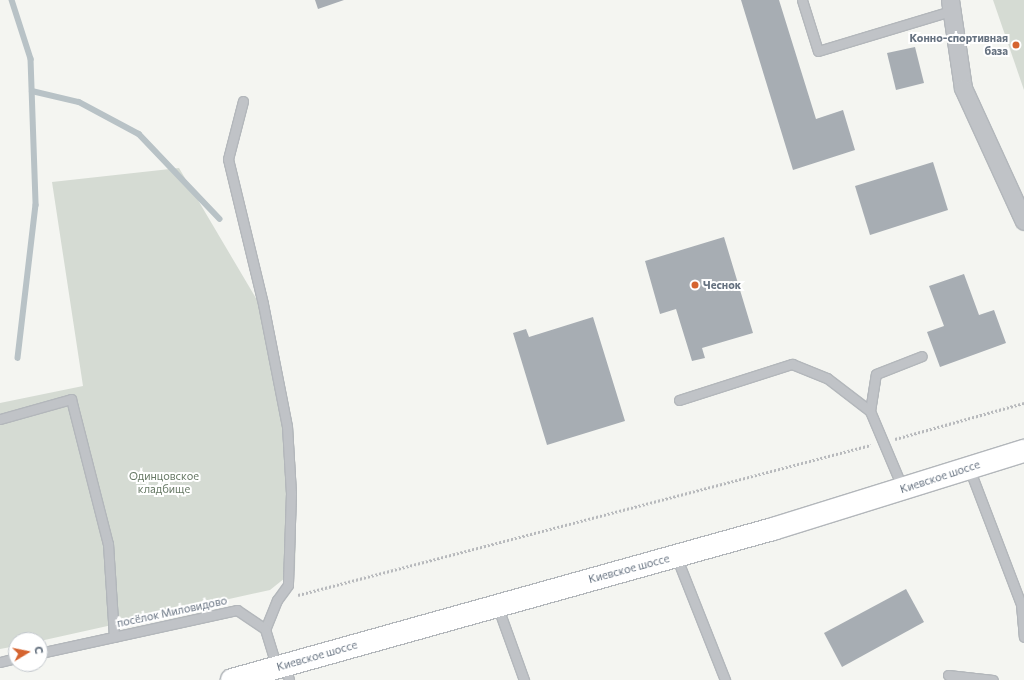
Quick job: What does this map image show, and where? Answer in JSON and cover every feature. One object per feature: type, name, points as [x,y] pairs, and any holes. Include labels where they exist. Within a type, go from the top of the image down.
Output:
[{"type":"main road","name":"Киевское шоссе","points":[[232,680],[283,671],[497,605],[676,556],[903,489],[1024,451]]},
{"type":"street","points":[[952,5],[963,88],[1024,221]]},
{"type":"lane","points":[[802,0],[818,51],[952,5]]},
{"type":"lane","points":[[243,101],[228,159],[263,304],[287,426],[291,493],[288,585],[277,600],[265,629],[283,671]]},
{"type":"lane","points":[[870,411],[876,374],[922,356]]},
{"type":"lane","points":[[679,400],[792,364],[826,378],[870,411],[903,489]]},
{"type":"lane","points":[[0,419],[71,399],[108,544],[114,637]]},
{"type":"lane","points":[[969,468],[1020,604],[1024,637]]},
{"type":"lane","points":[[676,556],[725,680]]},
{"type":"lane","points":[[497,605],[524,680]]},
{"type":"lane","name":"посёлок Миловидово","points":[[48,651],[238,610],[265,629]]},
{"type":"lane","points":[[948,675],[993,680]]},
{"type":"path","points":[[277,600],[884,442],[1024,403]]},
{"type":"green space","name":"Конно-спортивная база","points":[[993,0],[1024,0],[1024,90]]},
{"type":"green space","name":"Одинцовское кладбище","points":[[179,168],[257,300],[285,390],[296,536],[295,570],[270,590],[48,639],[48,632],[8,632],[8,648],[0,649],[0,403],[83,386],[52,182]]},
{"type":"building","points":[[315,0],[344,0],[318,9]]},
{"type":"building","points":[[741,0],[779,0],[816,119],[843,110],[855,150],[793,170]]},
{"type":"building","points":[[915,47],[924,83],[896,90],[887,53]]},
{"type":"building","points":[[933,162],[948,210],[870,235],[855,186]]},
{"type":"building","name":"Чеснок","points":[[724,237],[753,333],[702,348],[705,358],[692,361],[676,309],[660,314],[645,261]]},
{"type":"building","points":[[964,274],[979,315],[994,310],[1006,343],[940,367],[927,332],[944,326],[929,286]]},
{"type":"building","points":[[593,317],[625,421],[547,445],[513,333],[526,329],[529,337]]},
{"type":"building","points":[[906,589],[924,622],[842,667],[824,633]]},
{"type":"waterway","points":[[12,0],[31,59],[36,205],[18,358]]},
{"type":"waterway","points":[[32,91],[79,102],[139,134],[220,219]]},
{"type":"place","name":"Конно-спортивная база","points":[[1016,45]]},
{"type":"place","name":"Чеснок","points":[[695,285]]}]
